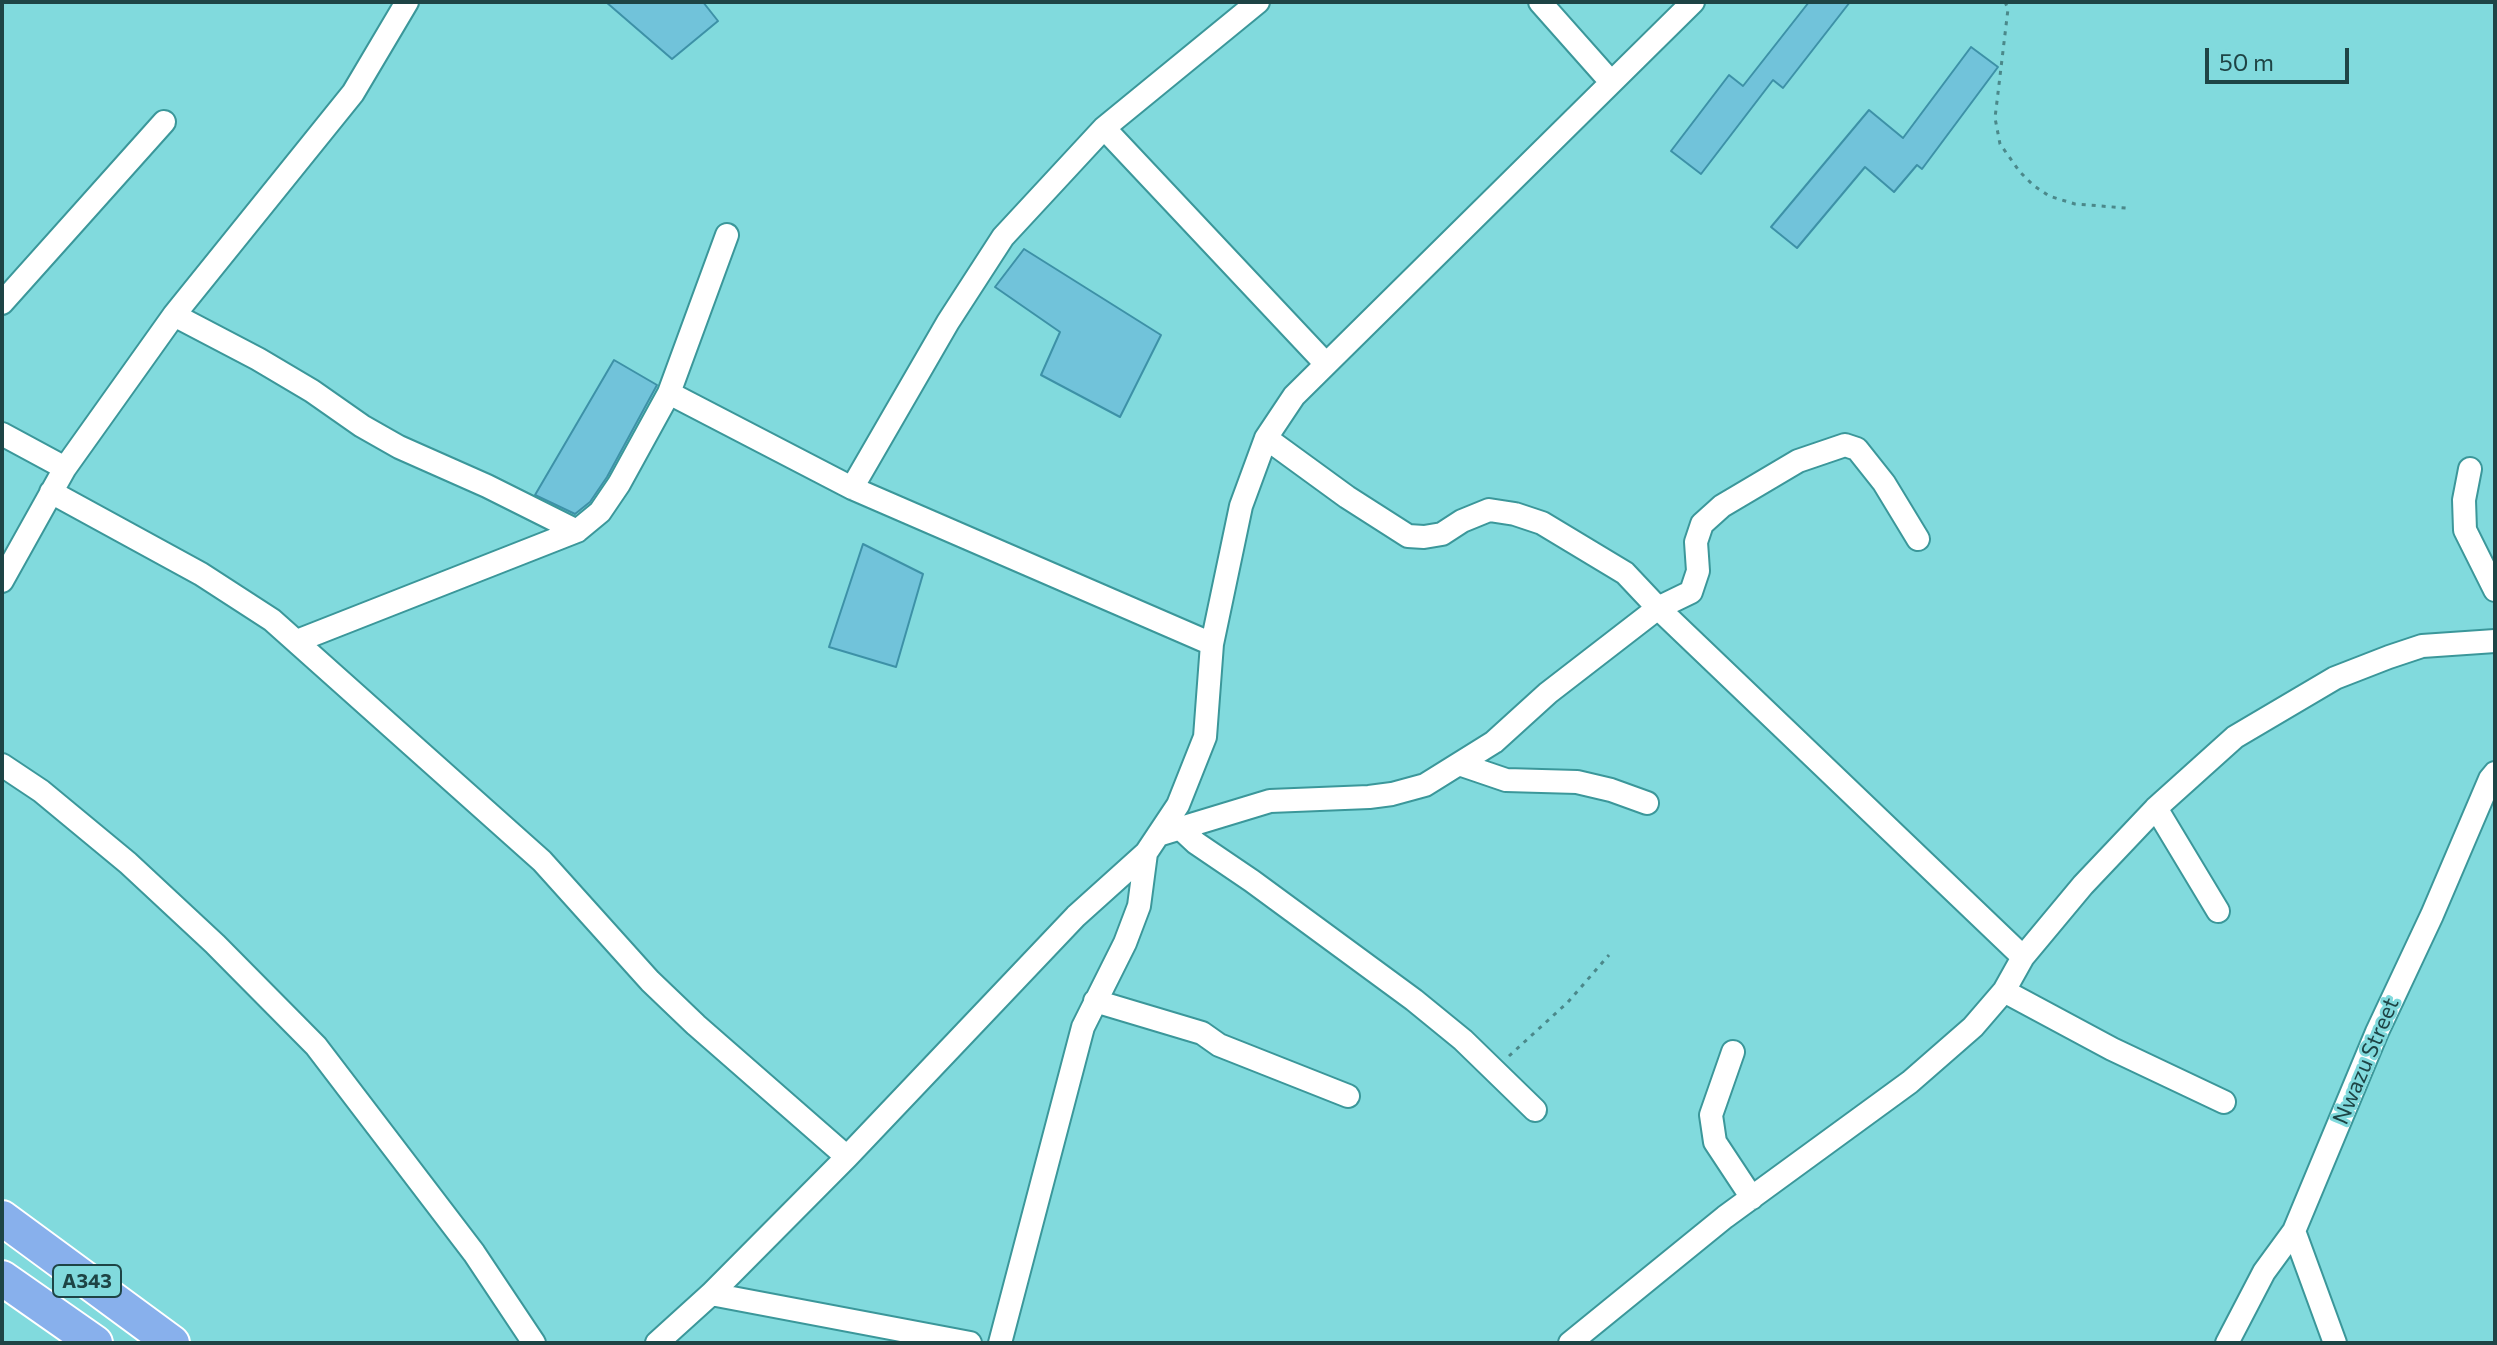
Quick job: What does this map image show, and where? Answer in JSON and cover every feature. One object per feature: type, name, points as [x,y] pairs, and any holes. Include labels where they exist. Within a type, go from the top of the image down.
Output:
[{"type":"highway","name":"A343","points":[[2,1218],[172,1343]]},
{"type":"highway","name":"A343","points":[[2,1278],[95,1343]]},
{"type":"street","points":[[2,581],[65,468],[174,315],[353,93],[407,2]]},
{"type":"street","points":[[852,488],[948,322],[1003,237],[1104,128],[1258,2]]},
{"type":"street","points":[[1540,2],[1611,82]]},
{"type":"street","points":[[657,1343],[711,1294],[847,1157],[1076,916],[1152,844],[1178,805],[1205,737],[1212,644],[1241,506],[1266,438],[1294,396],[1693,2]]},
{"type":"street","points":[[2,303],[164,122]]},
{"type":"street","points":[[1104,128],[1326,364]]},
{"type":"street","points":[[297,641],[577,531],[600,512],[669,393],[727,235]]},
{"type":"street","points":[[174,315],[258,359],[399,447],[577,531]]},
{"type":"street","points":[[669,393],[852,488],[1212,644]]},
{"type":"street","points":[[2,434],[65,468]]},
{"type":"street","points":[[1266,438],[1347,497],[1408,536],[1442,534],[1462,521],[1489,510],[1515,514],[1542,523],[1625,573],[2023,957]]},
{"type":"street","points":[[1152,844],[1181,829],[1270,801],[1392,794],[1425,785],[1494,742],[1548,693],[1658,608],[1691,592],[1698,571],[1696,542],[1702,524],[1722,506],[1798,461],[1845,445],[1857,449],[1884,483],[1918,539]]},
{"type":"street","points":[[2470,469],[2464,500],[2465,530],[2495,590]]},
{"type":"street","points":[[51,492],[238,595],[297,641],[542,861],[615,944],[696,1025],[847,1157]]},
{"type":"street","points":[[1570,1343],[1752,1198],[1910,1082],[1973,1027],[2004,991],[2023,957],[2083,885],[2156,808],[2235,737],[2335,678],[2422,646],[2495,641]]},
{"type":"street","points":[[1459,764],[1506,780],[1577,782],[1647,803]]},
{"type":"street","points":[[2,765],[41,791],[128,863],[215,944],[316,1046],[474,1253],[534,1343]]},
{"type":"street","name":"Nwazu Street","points":[[2227,1343],[2264,1272],[2294,1231],[2377,1032],[2495,773]]},
{"type":"street","points":[[2156,808],[2218,911]]},
{"type":"street","points":[[1181,829],[1196,843],[1414,1000],[1494,1069],[1535,1110]]},
{"type":"street","points":[[1000,1343],[1083,1027],[1125,943],[1139,906],[1152,844]]},
{"type":"street","points":[[2004,991],[2112,1049],[2224,1102]]},
{"type":"street","points":[[1095,1001],[1202,1033],[1219,1045],[1348,1096]]},
{"type":"street","points":[[1733,1052],[1711,1115],[1715,1142],[1752,1198]]},
{"type":"street","points":[[2294,1231],[2335,1343]]},
{"type":"street","points":[[711,1294],[926,1338],[970,1343]]},
{"type":"path","points":[[2005,2],[2008,9],[1995,118],[2000,144],[2020,172],[2049,196],[2075,204],[2126,208]]},
{"type":"path","points":[[1494,1069],[1568,1002],[1609,955]]},
{"type":"building","points":[[606,2],[703,2],[718,21],[672,59]]},
{"type":"building","points":[[1809,2],[1850,2],[1783,88],[1773,80],[1701,174],[1671,151],[1729,75],[1743,86]]},
{"type":"building","points":[[1971,47],[1998,67],[1922,169],[1917,165],[1894,192],[1865,167],[1797,248],[1771,227],[1869,110],[1903,138]]},
{"type":"building","points":[[1024,249],[1161,335],[1120,417],[1041,375],[1060,332],[995,287]]},
{"type":"building","points":[[614,360],[657,385],[607,477],[590,502],[575,514],[535,495]]},
{"type":"building","points":[[863,544],[923,574],[896,667],[829,647]]}]
